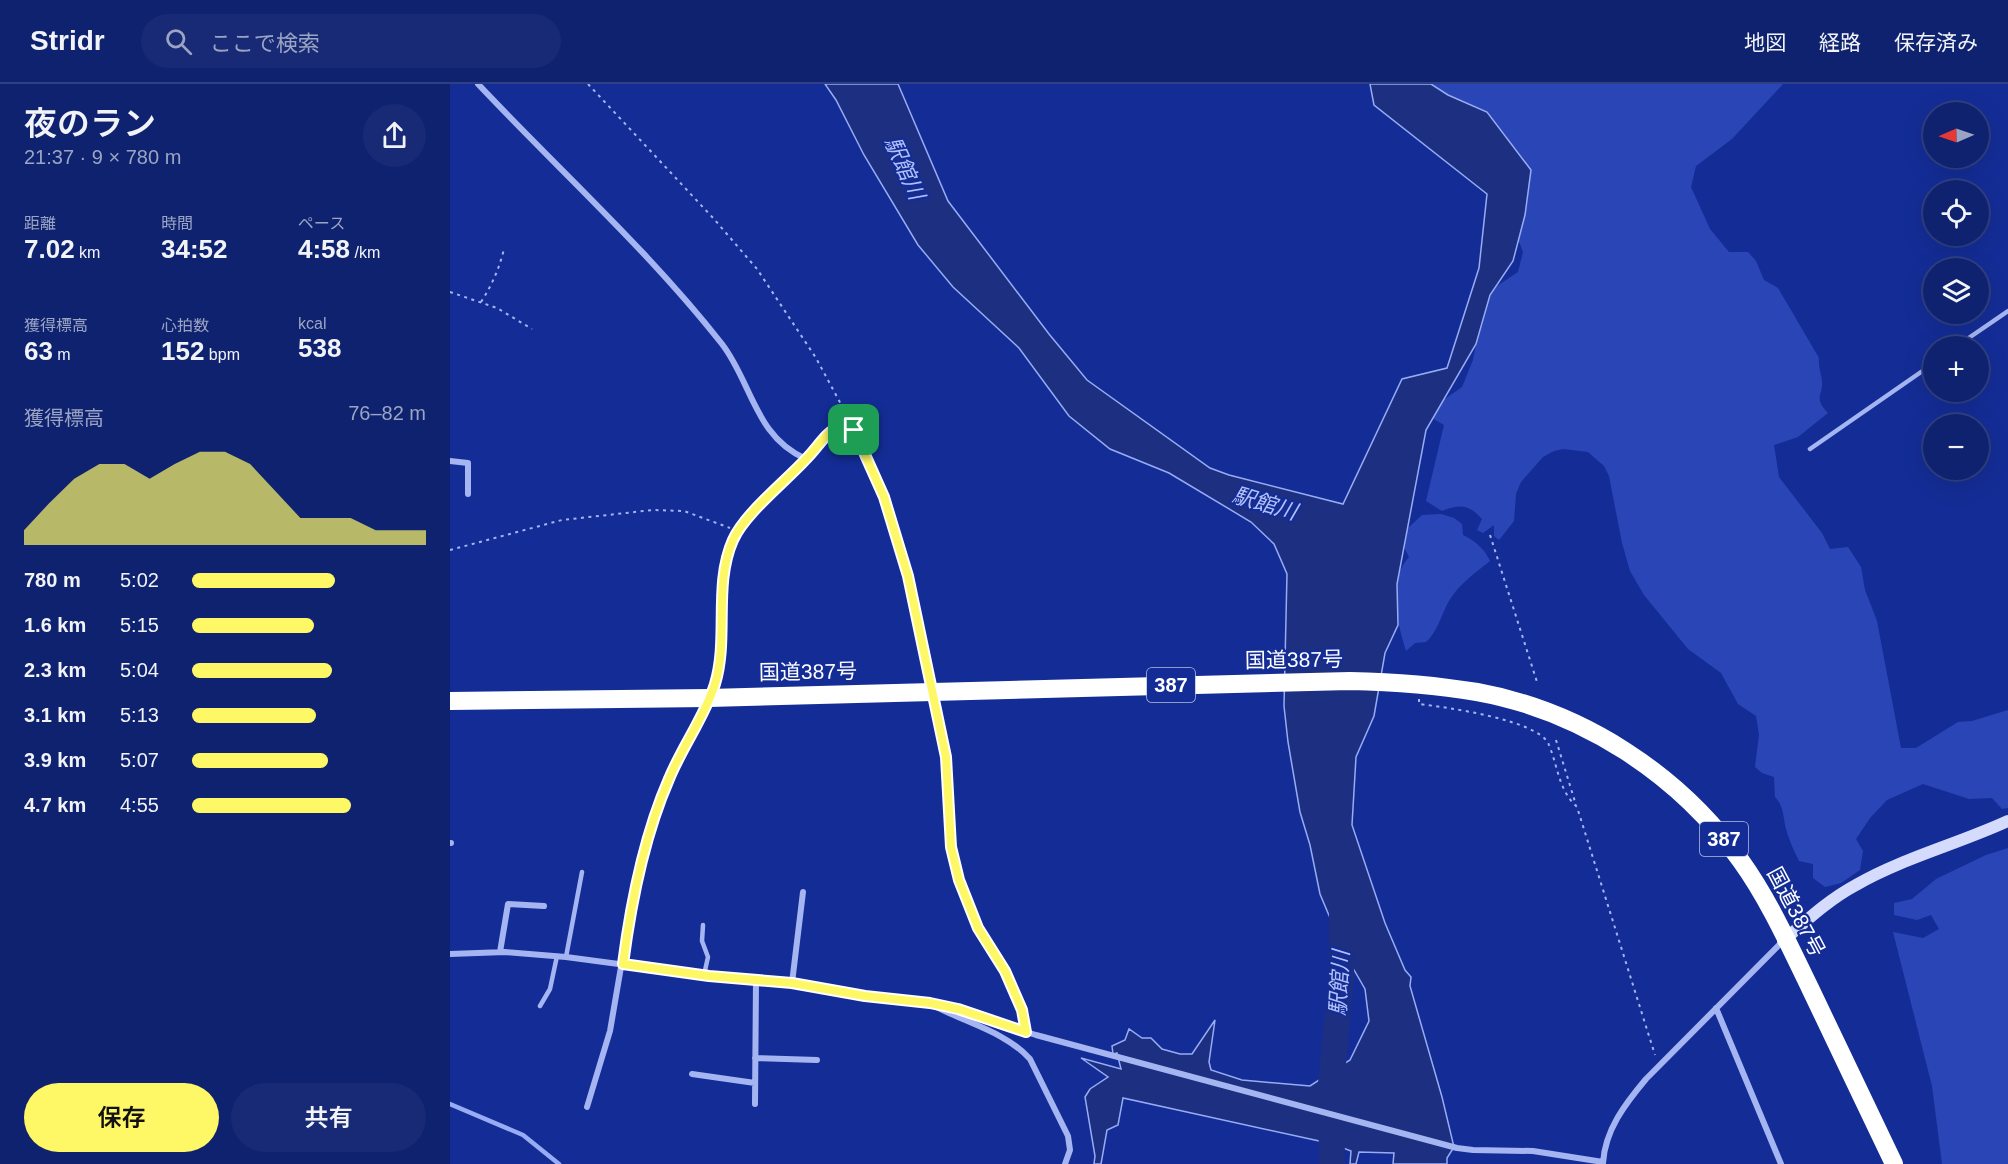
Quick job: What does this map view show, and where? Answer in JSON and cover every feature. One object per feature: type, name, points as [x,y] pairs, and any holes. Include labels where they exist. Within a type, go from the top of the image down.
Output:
[{"type":"highway","name":"国道387号","points":[[450,701],[709,698],[1305,681],[1411,684],[1479,692],[1559,716],[1581,725],[1640,761],[1698,809],[1726,840],[1754,879],[1894,1164]]},
{"type":"street","points":[[478,84],[622,232],[695,311],[724,347],[770,432],[788,448],[806,459]]},
{"type":"street","points":[[587,1107],[610,1031],[635,886],[659,804],[671,774],[715,685],[727,562],[736,534],[834,429],[854,430],[884,497],[902,552],[936,692],[946,757],[951,847],[959,880],[978,928],[1005,971],[1022,1010],[1026,1032]]},
{"type":"street","points":[[450,461],[468,463],[468,495]]},
{"type":"street","points":[[450,954],[500,952],[557,956],[704,975],[792,983],[932,1004],[958,1009],[1036,1035],[1457,1148],[1533,1150],[1603,1163],[1609,1137],[1630,1098],[1716,1008],[1785,940],[1825,905],[1857,884],[1896,866],[2008,821]]},
{"type":"street","points":[[792,983],[803,892]]},
{"type":"street","points":[[500,952],[508,904],[544,906]]},
{"type":"street","points":[[754,1104],[756,980]]},
{"type":"street","points":[[932,1004],[1016,1045],[1030,1059],[1068,1136],[1070,1150],[1065,1164]]},
{"type":"street","points":[[1716,1008],[1781,1164]]},
{"type":"street","points":[[755,1058],[817,1060]]},
{"type":"street","points":[[692,1074],[755,1083]]},
{"type":"lane","points":[[1972,336],[2008,311]]},
{"type":"lane","points":[[1810,449],[1923,371]]},
{"type":"lane","points":[[566,957],[582,872]]},
{"type":"lane","points":[[703,925],[702,941],[708,957],[704,975]]},
{"type":"lane","points":[[540,1006],[550,989],[557,956]]},
{"type":"path","points":[[588,84],[757,268],[816,358],[854,430]]},
{"type":"path","points":[[481,302],[496,276],[504,249]]},
{"type":"path","points":[[450,292],[507,313],[532,329]]},
{"type":"path","points":[[450,550],[562,520],[663,509],[684,511],[730,527],[736,534]]},
{"type":"path","points":[[1490,535],[1538,686]]},
{"type":"path","points":[[1411,684],[1419,704],[1489,716],[1534,730],[1543,736],[1549,742],[1568,799],[1577,807]]},
{"type":"path","points":[[1556,740],[1659,1066]]},
{"type":"shaded area","points":[[1415,84],[1783,84],[1732,139],[1696,166],[1691,187],[1710,229],[1729,252],[1748,252],[1756,261],[1764,280],[1778,288],[1819,358],[1822,382],[1820,400],[1828,413],[1798,437],[1774,445],[1779,477],[1822,533],[1830,549],[1848,547],[1861,567],[1865,590],[1877,621],[1901,748],[1916,748],[1958,722],[1972,721],[2008,710],[2008,808],[2002,809],[1992,798],[1969,799],[1923,784],[1887,800],[1870,818],[1856,839],[1863,851],[1860,870],[1841,883],[1825,887],[1813,878],[1813,864],[1799,861],[1795,853],[1787,833],[1782,808],[1775,797],[1774,777],[1762,773],[1755,767],[1759,735],[1756,716],[1738,704],[1721,673],[1688,649],[1644,595],[1630,571],[1609,476],[1604,466],[1588,452],[1563,449],[1543,457],[1521,482],[1516,494],[1514,521],[1499,540],[1494,536],[1494,525],[1483,533],[1477,530],[1482,519],[1473,510],[1459,506],[1442,511],[1426,501],[1444,425],[1430,417],[1442,401],[1462,387],[1473,360],[1483,323],[1485,304],[1491,290],[1518,272],[1523,252],[1517,236],[1529,188],[1517,162]]},
{"type":"shaded area","points":[[1441,514],[1454,518],[1462,524],[1463,535],[1479,545],[1490,561],[1453,595],[1430,638],[1426,642],[1415,643],[1406,651],[1396,602],[1398,578],[1409,557],[1402,543],[1408,528],[1422,515]]},
{"type":"shaded area","points":[[2008,848],[2008,1164],[1942,1164],[1932,1086],[1893,932],[1923,938],[1939,929],[1931,915],[1917,920],[1894,915],[1894,903],[1912,899],[1936,879],[1986,855]]},
{"type":"water","points":[[825,84],[898,84],[948,201],[1049,334],[1087,380],[1210,468],[1343,504],[1402,379],[1447,368],[1479,268],[1487,194],[1374,105],[1370,84],[1431,84],[1448,95],[1487,112],[1531,170],[1525,215],[1513,261],[1490,295],[1476,344],[1426,430],[1397,584],[1398,625],[1385,653],[1374,716],[1356,757],[1352,825],[1385,923],[1405,970],[1411,977],[1410,986],[1454,1147],[1447,1158],[1447,1164],[1393,1164],[1394,1153],[1359,1152],[1356,1164],[1350,1164],[1351,1151],[1342,1146],[1123,1098],[1118,1125],[1107,1130],[1101,1164],[1094,1164],[1095,1156],[1085,1097],[1090,1089],[1108,1077],[1081,1058],[1121,1069],[1117,1053],[1113,1054],[1112,1046],[1125,1040],[1129,1029],[1142,1038],[1151,1038],[1162,1049],[1180,1054],[1192,1054],[1215,1020],[1209,1062],[1211,1070],[1242,1080],[1310,1086],[1350,1060],[1369,1021],[1365,989],[1346,956],[1320,894],[1310,845],[1300,812],[1284,706],[1287,574],[1274,544],[1251,522],[1169,473],[1110,449],[1069,416],[1019,348],[953,287],[918,245]]},
{"type":"waterway","name":"駅館川","points":[[1332,1164],[1331,1084],[1341,979],[1342,910]]},
{"type":"waterway","points":[[450,1104],[523,1135],[559,1164]]},
{"type":"route","points":[[839,428],[854,430],[884,497],[908,576],[946,757],[951,847],[963,895],[982,937],[1005,971],[1022,1010],[1026,1032],[958,1009],[930,1003],[865,996],[792,983],[709,976],[623,964],[635,886],[659,804],[668,780],[715,685],[719,661],[724,578],[733,539],[745,522],[828,434],[839,428]]}]
